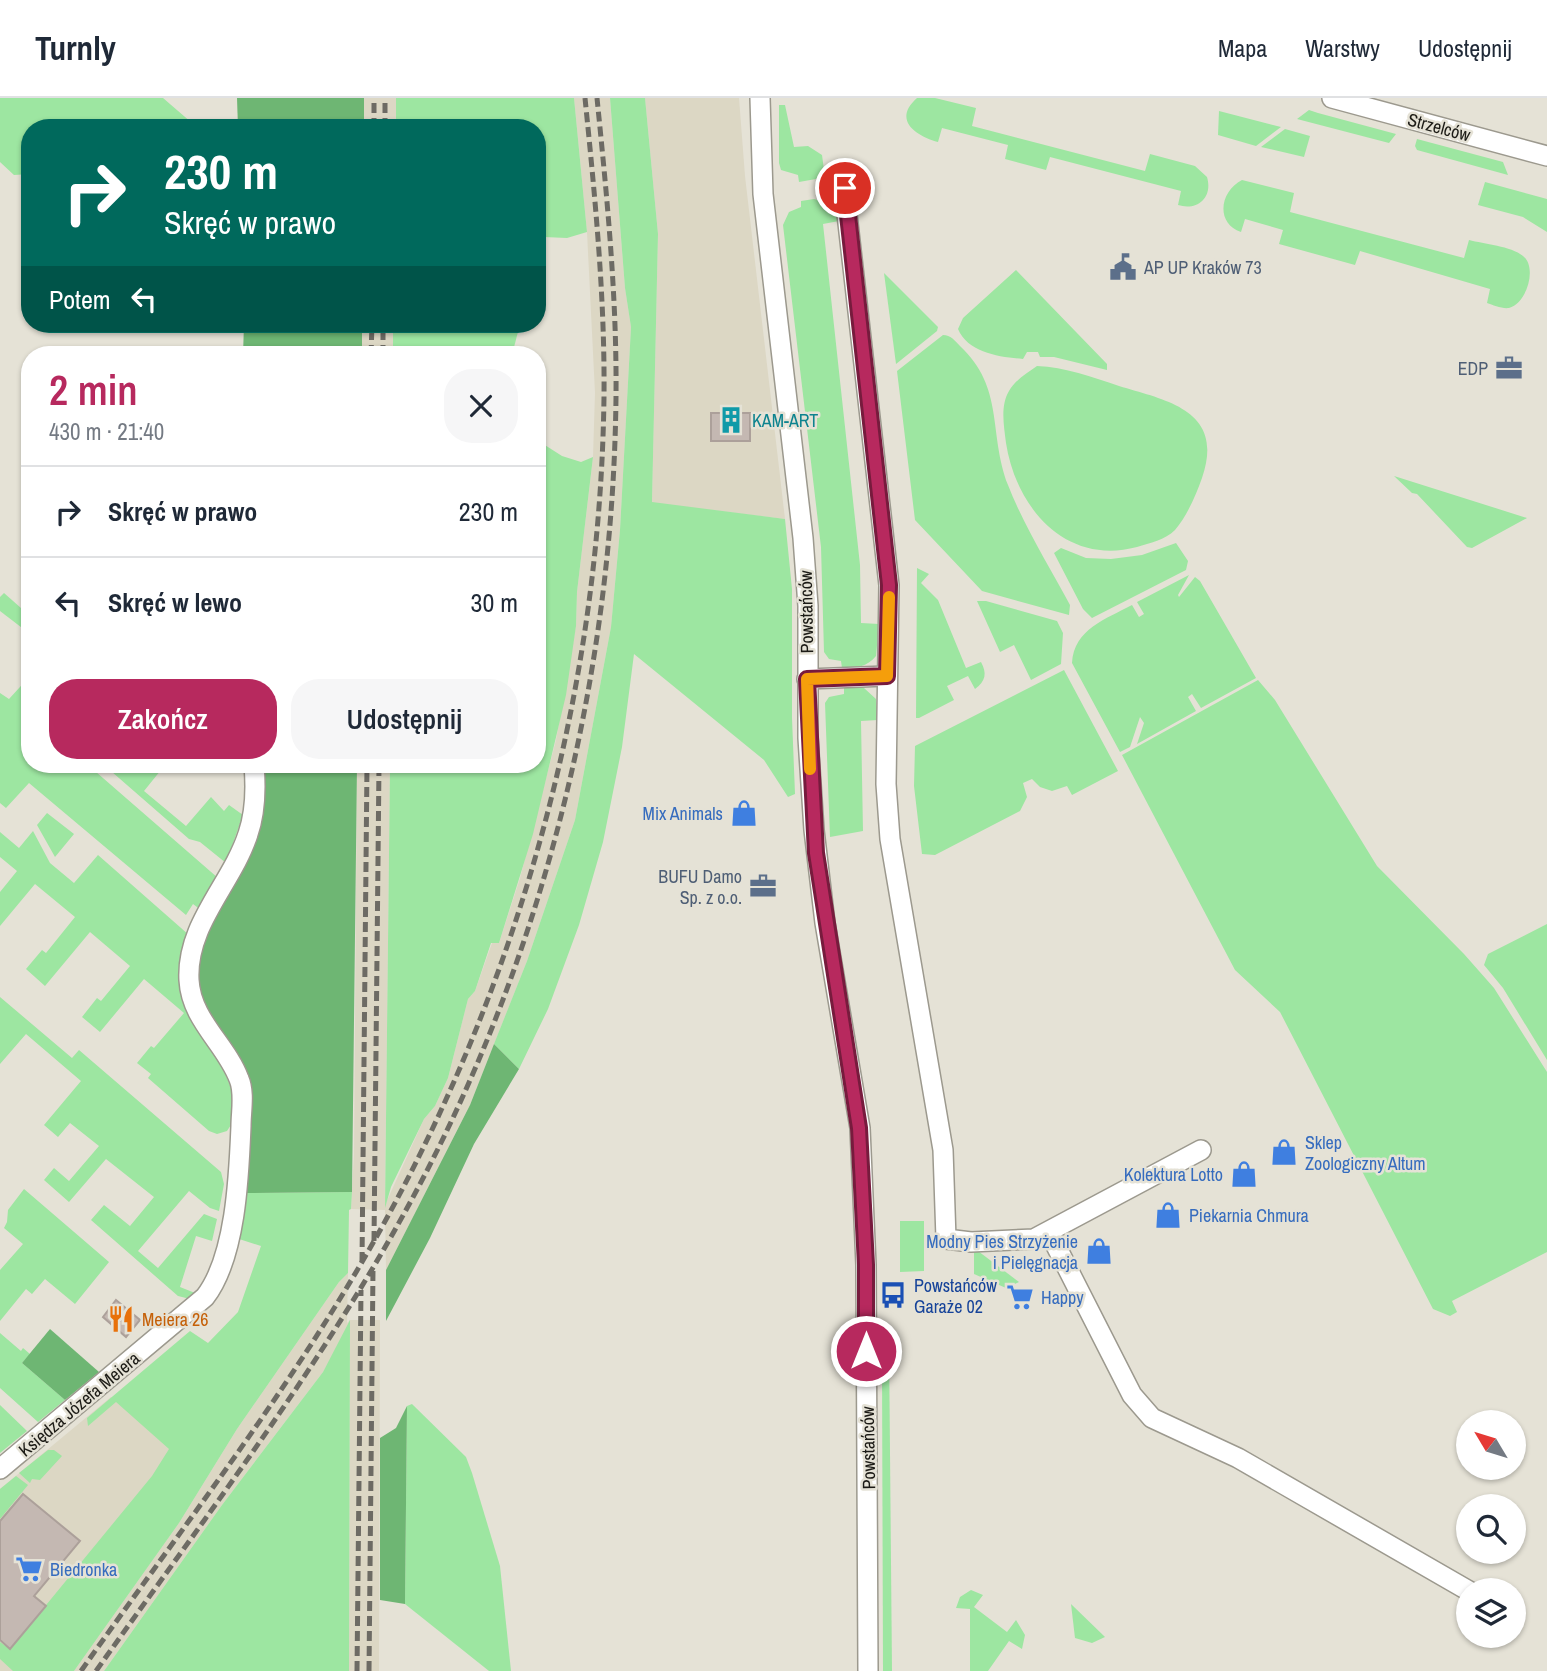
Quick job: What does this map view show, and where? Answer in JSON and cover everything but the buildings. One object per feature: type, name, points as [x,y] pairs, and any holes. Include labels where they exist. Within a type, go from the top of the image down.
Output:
[{"type":"street","name":"Powstańców","points":[[760,98],[763,194],[803,538],[808,607],[807,679],[816,853],[860,1140],[866,1265],[867,1671]]},
{"type":"street","name":"Strzelców","points":[[1332,98],[1379,104],[1547,156]]},
{"type":"street","points":[[845,188],[888,574],[886,783],[890,839],[943,1150],[946,1239],[971,1242],[1034,1239],[1201,1150]]},
{"type":"street","points":[[807,679],[887,676]]},
{"type":"street","name":"Księdza Józefa Meiera","points":[[0,1469],[205,1297],[213,1287],[237,1202],[242,1091],[233,1067],[198,1013],[190,992],[189,964],[201,924],[248,834],[256,793],[255,773]]},
{"type":"street","points":[[1049,1232],[1142,1409],[1152,1418],[1238,1458],[1456,1584]]},
{"type":"shaded area","points":[[364,98],[396,98],[396,119],[364,119]]},
{"type":"shaded area","points":[[574,98],[610,98],[625,288],[631,327],[620,530],[611,627],[575,820],[527,961],[470,1105],[386,1270],[385,1210],[351,1209],[354,1155],[357,773],[390,773],[385,1205],[424,1119],[435,1106],[448,1078],[468,999],[475,991],[492,943],[499,943],[520,878],[556,740],[576,626],[577,592],[593,457],[595,393],[587,232]]},
{"type":"shaded area","points":[[645,98],[739,98],[745,176],[785,519],[652,503],[658,234]]},
{"type":"shaded area","points":[[362,333],[393,333],[393,346],[362,346]]},
{"type":"shaded area","points":[[348,1273],[347,1323],[350,1320],[380,1320],[379,1671],[349,1671],[350,1324],[323,1372],[222,1505],[104,1671],[74,1671],[179,1523],[237,1429],[339,1282]]},
{"type":"shaded area","points":[[111,1397],[177,1454],[135,1518],[13,1671],[0,1671],[0,1489]]},
{"type":"green space","points":[[0,98],[163,98],[187,119],[21,119],[21,175],[14,175],[0,162]]},
{"type":"green space","points":[[237,98],[364,98],[364,119],[238,119]]},
{"type":"green space","points":[[396,98],[574,98],[587,232],[567,238],[546,237],[546,119],[396,119]]},
{"type":"green space","points":[[610,98],[645,98],[658,234],[652,502],[785,519],[792,589],[795,794],[788,797],[764,760],[634,654],[622,747],[603,842],[579,925],[548,1009],[519,1069],[494,1044],[527,961],[575,820],[611,627],[620,530],[631,327],[625,288]]},
{"type":"green space","points":[[917,98],[935,98],[976,108],[972,126],[1145,171],[1150,154],[1195,166],[1207,177],[1208,191],[1198,204],[1178,205],[1181,191],[1050,157],[1046,170],[1005,159],[1008,145],[942,128],[938,142],[922,136],[907,120],[910,106]]},
{"type":"green space","points":[[779,105],[785,105],[794,147],[808,146],[822,155],[824,170],[816,179],[799,182],[798,175],[781,170]]},
{"type":"green space","points":[[1309,110],[1396,134],[1389,143],[1297,119]]},
{"type":"green space","points":[[1219,111],[1281,127],[1256,146],[1218,135]]},
{"type":"green space","points":[[1285,129],[1310,136],[1304,157],[1261,147]]},
{"type":"green space","points":[[1417,139],[1503,162],[1508,175],[1417,150]]},
{"type":"green space","points":[[1242,180],[1294,193],[1290,212],[1464,258],[1469,240],[1512,250],[1523,256],[1530,269],[1525,293],[1515,305],[1503,308],[1487,303],[1490,289],[1360,251],[1355,265],[1279,244],[1283,230],[1245,219],[1241,232],[1227,222],[1224,207],[1229,192]]},
{"type":"green space","points":[[1485,182],[1547,199],[1547,232],[1523,217],[1478,205]]},
{"type":"green space","points":[[814,199],[831,204],[839,221],[823,224],[860,565],[861,623],[879,624],[876,656],[865,665],[852,668],[842,668],[841,661],[829,659],[824,652],[821,547],[783,225],[789,212],[801,207],[801,201]]},
{"type":"green space","points":[[1016,270],[1107,364],[1107,370],[1054,357],[1040,357],[1038,352],[1027,352],[1023,359],[995,355],[969,344],[958,329],[963,318]]},
{"type":"green space","points":[[884,273],[938,327],[937,331],[896,364]]},
{"type":"green space","points":[[244,333],[362,333],[362,346],[243,346]]},
{"type":"green space","points":[[393,333],[518,333],[514,346],[393,346]]},
{"type":"green space","points":[[943,335],[950,337],[960,346],[984,378],[990,395],[998,447],[1008,485],[1029,531],[1070,605],[1069,615],[982,591],[915,520],[897,371]]},
{"type":"green space","points":[[1037,366],[1078,373],[1156,397],[1188,412],[1199,423],[1206,437],[1207,455],[1202,478],[1187,512],[1175,530],[1157,541],[1137,547],[1111,551],[1088,548],[1067,540],[1033,509],[1012,467],[1003,416],[1004,403],[1012,387]]},
{"type":"green space","points":[[546,446],[562,456],[581,462],[593,457],[577,592],[576,626],[566,695],[533,834],[499,943],[491,943],[475,991],[468,999],[448,1078],[435,1106],[424,1119],[391,1187],[385,1208],[390,773],[546,773]]},
{"type":"green space","points":[[1394,476],[1527,518],[1472,548],[1467,547],[1417,494],[1412,493]]},
{"type":"green space","points":[[1176,543],[1188,561],[1186,570],[1092,618],[1083,609],[1054,553],[1061,548],[1086,558],[1111,559],[1142,555]]},
{"type":"green space","points":[[917,568],[929,574],[921,583],[938,600],[966,668],[981,662],[985,673],[975,689],[968,676],[947,686],[954,700],[919,718],[916,718]]},
{"type":"green space","points":[[1189,575],[1179,597],[1195,577],[1200,581],[1256,678],[1201,708],[1192,694],[1188,697],[1196,711],[1137,744],[1144,723],[1140,717],[1130,747],[1120,752],[1072,663],[1074,651],[1085,633],[1093,626],[1132,605],[1139,617],[1144,614],[1137,602]]},
{"type":"green space","points":[[4,593],[21,608],[21,627],[0,611],[0,597]]},
{"type":"green space","points":[[977,601],[986,601],[1057,621],[1063,633],[1061,664],[1031,680],[1014,645],[1000,652]]},
{"type":"green space","points":[[1064,670],[1118,771],[1072,795],[1067,786],[1052,791],[1040,787],[1032,779],[1023,783],[1027,797],[1020,811],[935,855],[922,854],[914,786],[915,746]]},
{"type":"green space","points":[[1258,680],[1275,700],[1377,866],[1494,988],[1547,1072],[1547,1252],[1452,1301],[1457,1312],[1450,1316],[1433,1309],[1280,1012],[1235,970],[1122,755]]},
{"type":"green space","points":[[21,686],[21,773],[97,773],[218,878],[201,910],[193,904],[186,915],[29,783],[6,808],[0,803],[0,693],[9,699]]},
{"type":"green space","points":[[844,687],[864,688],[876,699],[878,720],[861,721],[863,831],[830,837],[825,703],[829,697],[844,694]]},
{"type":"green space","points":[[113,773],[159,773],[144,791],[186,826],[211,797],[224,811],[229,805],[243,815],[226,863],[200,842],[189,839]]},
{"type":"green space","points":[[259,773],[357,773],[352,1192],[247,1193],[251,1101],[198,994],[196,961]]},
{"type":"green space","points":[[47,813],[74,834],[55,857],[37,825]]},
{"type":"green space","points":[[33,831],[50,863],[74,883],[98,855],[189,935],[182,954],[180,988],[227,1079],[233,1098],[234,1115],[227,1131],[217,1134],[209,1131],[148,1078],[151,1074],[137,1063],[151,1046],[154,1048],[184,1013],[144,979],[100,1032],[82,1017],[97,998],[101,1001],[130,966],[90,932],[45,986],[26,969],[42,950],[46,953],[75,917],[35,884],[0,926],[0,892],[17,871],[0,857],[0,832],[19,848]]},
{"type":"green space","points":[[1547,924],[1547,1060],[1503,988],[1484,965],[1488,954]]},
{"type":"green space","points":[[0,997],[72,1058],[79,1050],[221,1172],[224,1184],[219,1211],[210,1208],[189,1191],[138,1251],[158,1268],[204,1214],[217,1219],[212,1241],[196,1236],[180,1287],[195,1293],[190,1299],[178,1296],[91,1220],[104,1205],[130,1226],[154,1197],[106,1159],[69,1202],[44,1180],[54,1168],[69,1181],[99,1146],[70,1123],[58,1137],[44,1125],[81,1081],[26,1034],[0,1064]]},
{"type":"green space","points":[[494,1044],[519,1069],[474,1144],[430,1238],[386,1321],[386,1270],[470,1105]]},
{"type":"green space","points":[[24,1189],[109,1262],[75,1304],[45,1279],[32,1294],[26,1289],[0,1321],[0,1270],[23,1244],[4,1228],[8,1210]]},
{"type":"green space","points":[[352,1192],[349,1210],[348,1273],[339,1282],[237,1429],[179,1523],[74,1671],[13,1671],[0,1659],[0,1642],[10,1649],[152,1476],[169,1449],[116,1402],[88,1426],[87,1418],[190,1331],[208,1343],[238,1312],[261,1246],[236,1238],[247,1193]]},
{"type":"green space","points":[[900,1221],[924,1221],[924,1271],[900,1272]]},
{"type":"green space","points":[[974,1251],[978,1251],[1019,1282],[1006,1288],[974,1274]]},
{"type":"green space","points":[[350,1320],[349,1671],[104,1671],[222,1505],[323,1372]]},
{"type":"green space","points":[[50,1329],[99,1372],[65,1400],[22,1363]]},
{"type":"green space","points":[[0,1333],[21,1351],[23,1348],[30,1354],[22,1363],[65,1400],[38,1422],[0,1388]]},
{"type":"green space","points":[[885,1341],[889,1343],[892,1671],[883,1671],[882,1361]]},
{"type":"green space","points":[[412,1404],[466,1457],[472,1473],[500,1566],[511,1671],[489,1671],[405,1604],[407,1406]]},
{"type":"green space","points":[[0,1405],[27,1431],[0,1453]]},
{"type":"green space","points":[[407,1406],[405,1604],[380,1600],[380,1438],[396,1428]]},
{"type":"green space","points":[[48,1450],[54,1450],[62,1456],[40,1480],[32,1479],[30,1483],[19,1473]]},
{"type":"green space","points":[[16,1476],[28,1485],[0,1519],[0,1489]]},
{"type":"green space","points":[[971,1590],[983,1595],[974,1607],[1007,1632],[1016,1620],[1025,1635],[1022,1649],[1009,1641],[988,1671],[970,1671],[970,1609],[956,1608],[960,1597]]},
{"type":"green space","points":[[1071,1604],[1105,1637],[1092,1643],[1075,1638]]},
{"type":"railway","points":[[374,98],[374,119]]},
{"type":"railway","points":[[385,98],[385,119]]},
{"type":"railway","points":[[81,1671],[262,1418],[362,1262],[416,1162],[464,1059],[505,953],[539,845],[566,735],[586,623],[599,510],[604,397],[603,322],[585,98]]},
{"type":"railway","points":[[96,1671],[258,1445],[372,1270],[454,1116],[496,1018],[531,918],[561,816],[584,713],[601,608],[612,502],[616,397],[615,322],[597,98]]},
{"type":"railway","points":[[371,346],[372,333]]},
{"type":"railway","points":[[383,333],[383,346]]},
{"type":"railway","points":[[362,1262],[367,773]]},
{"type":"railway","points":[[374,1241],[379,773]]},
{"type":"railway","points":[[369,1671],[373,1269]]},
{"type":"railway","points":[[357,1671],[361,1290]]},
{"type":"slow traffic","points":[[810,769],[807,679],[887,676],[889,597]]},
{"type":"place","name":"AP UP Kraków 73","points":[[1123,267]]},
{"type":"place","name":"EDP","points":[[1509,368]]},
{"type":"place","name":"KAM-ART","points":[[731,420]]},
{"type":"place","name":"Mix Animals","points":[[744,813]]},
{"type":"place","name":"BUFU Damo Sp. z o.o.","points":[[763,886]]},
{"type":"place","name":"Sklep Zoologiczny Altum","points":[[1284,1152]]},
{"type":"place","name":"Kolektura Lotto","points":[[1244,1174]]},
{"type":"place","name":"Piekarnia Chmura","points":[[1168,1215]]},
{"type":"place","name":"Modny Pies Strzyżenie i Pielęgnacja","points":[[1099,1251]]},
{"type":"place","name":"Powstańców Garaże 02","points":[[893,1295]]},
{"type":"place","name":"Happy","points":[[1020,1297]]},
{"type":"place","name":"Meiera 26","points":[[121,1319]]},
{"type":"place","name":"Biedronka","points":[[29,1569]]},
{"type":"route","points":[[845,188],[889,585],[887,676],[807,679],[807,719],[816,853],[859,1128],[864,1199],[866,1351]]}]
